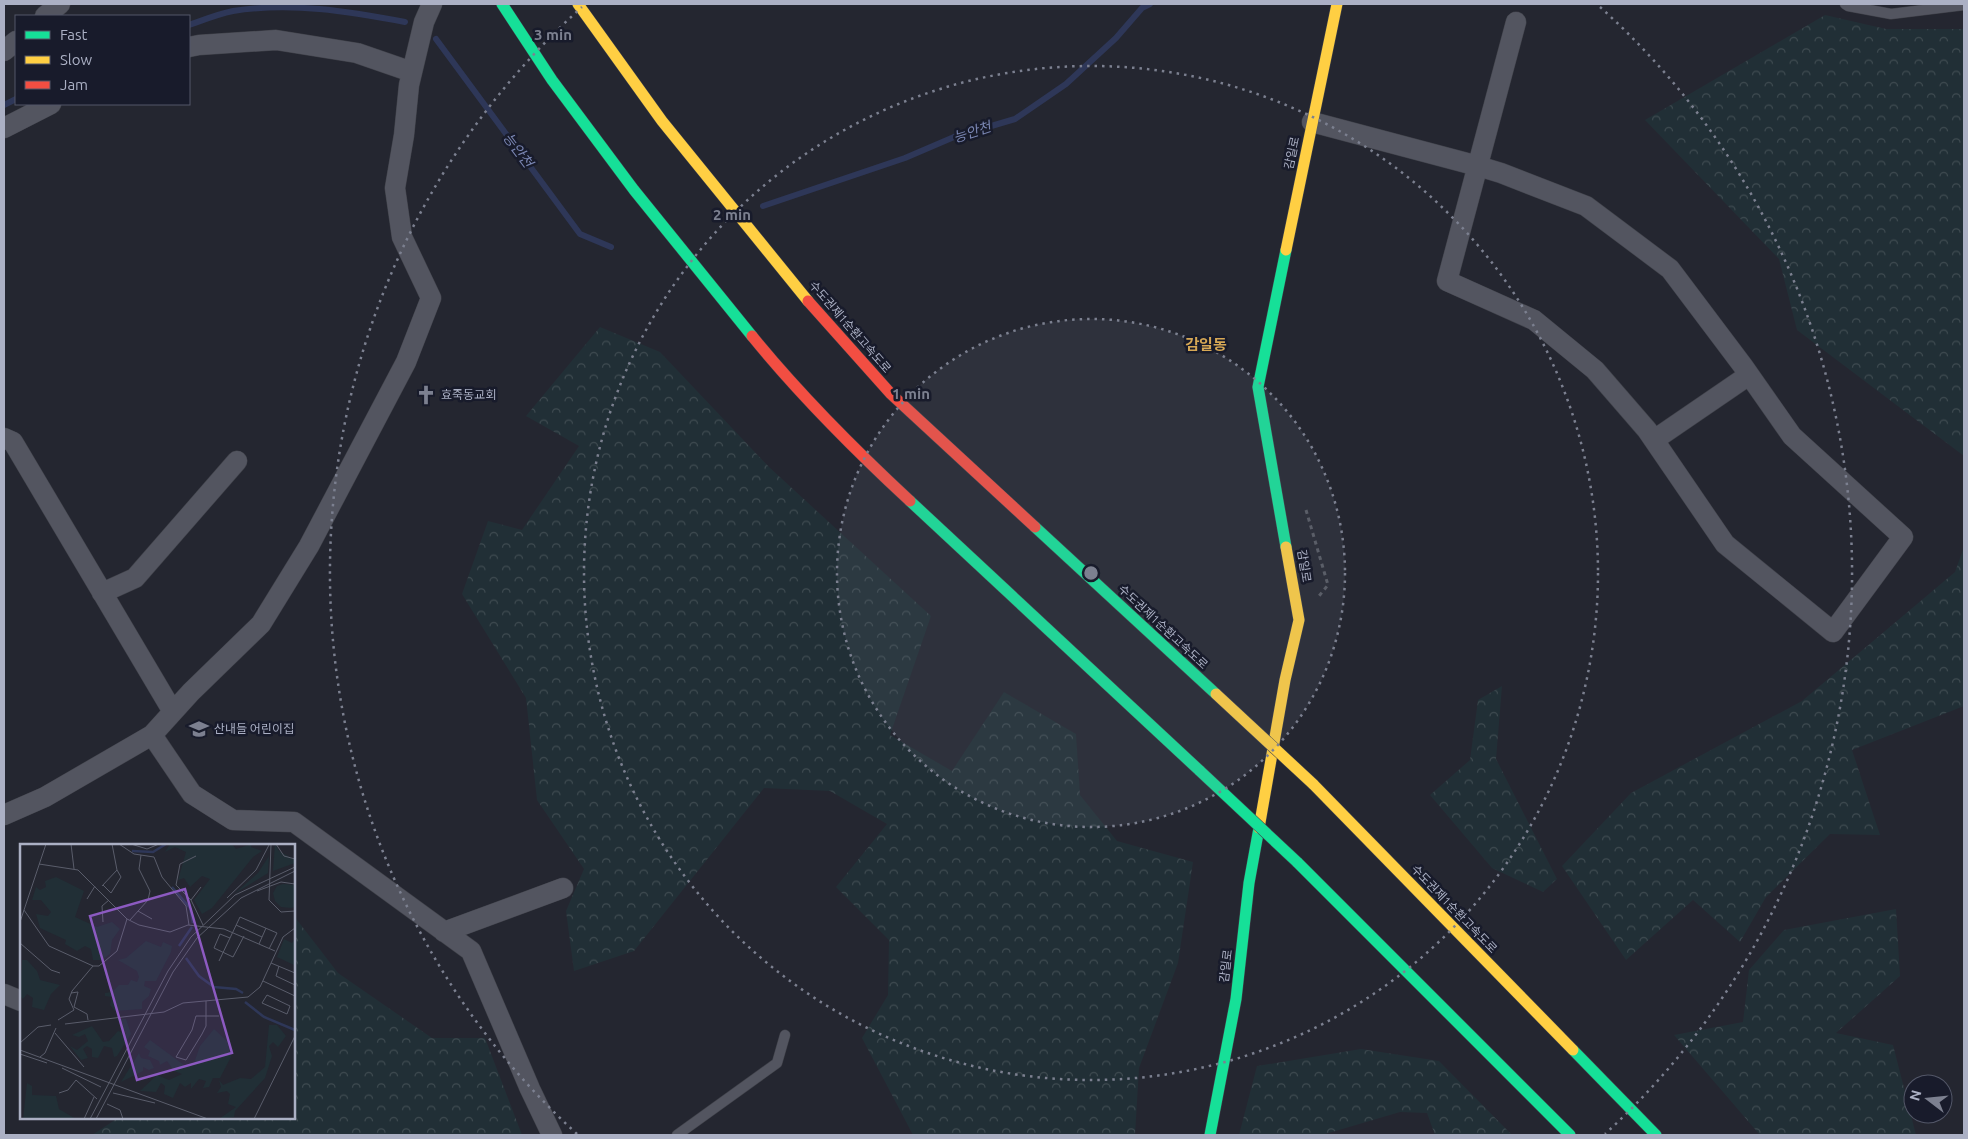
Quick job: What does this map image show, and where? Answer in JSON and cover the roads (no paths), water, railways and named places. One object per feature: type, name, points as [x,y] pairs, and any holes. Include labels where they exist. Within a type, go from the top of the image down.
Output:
[{"type":"main road","points":[[502,4],[552,80],[634,190],[772,359],[862,456],[1297,862],[1570,1135]]},
{"type":"main road","name":"수도권제1순환고속도로","points":[[578,4],[662,121],[826,322],[891,394],[1313,784],[1656,1135]]},
{"type":"main road","name":"감일로","points":[[1210,1135],[1236,999],[1249,883],[1285,680],[1299,620],[1258,387],[1337,4]]},
{"type":"street","points":[[46,15],[60,4]]},
{"type":"street","points":[[4,815],[46,797],[152,735],[261,624],[309,546],[406,362],[431,298],[402,238],[395,188],[404,136],[409,85],[424,22],[432,4]]},
{"type":"street","points":[[1312,122],[1478,166],[1501,173],[1586,206],[1670,270],[1749,374],[1792,436],[1903,538],[1833,632],[1726,544],[1654,440],[1595,370],[1534,320],[1447,281],[1478,166],[1516,22]]},
{"type":"street","points":[[190,47],[276,40],[357,53],[412,72]]},
{"type":"street","points":[[4,52],[15,42]]},
{"type":"street","points":[[4,128],[49,105]]},
{"type":"street","points":[[1654,440],[1749,374]]},
{"type":"street","points":[[4,438],[13,442],[173,712]]},
{"type":"street","points":[[102,593],[135,578],[237,461]]},
{"type":"street","points":[[152,735],[192,794],[233,820],[294,822],[471,951],[530,1089],[552,1135]]},
{"type":"street","points":[[444,932],[563,888]]},
{"type":"street","points":[[4,994],[20,1001]]},
{"type":"lane","points":[[1845,4],[1891,14],[1964,5]]},
{"type":"lane","points":[[677,1135],[777,1063],[785,1035]]},
{"type":"waterway","name":"능안천","points":[[763,206],[905,158],[954,137],[1015,119],[1066,84],[1116,38],[1142,8],[1150,4]]},
{"type":"waterway","name":"능안천","points":[[190,25],[233,11],[276,7],[341,11],[405,22]]},
{"type":"waterway","name":"능안천","points":[[436,39],[580,234],[611,247]]},
{"type":"waterway","name":"능안천","points":[[4,105],[15,100]]},
{"type":"place","name":"효죽동교회","points":[[426,395]]},
{"type":"place","name":"산내들 어린이집","points":[[199,729]]},
{"type":"district","name":"감일동","points":[[1206,345]]}]
